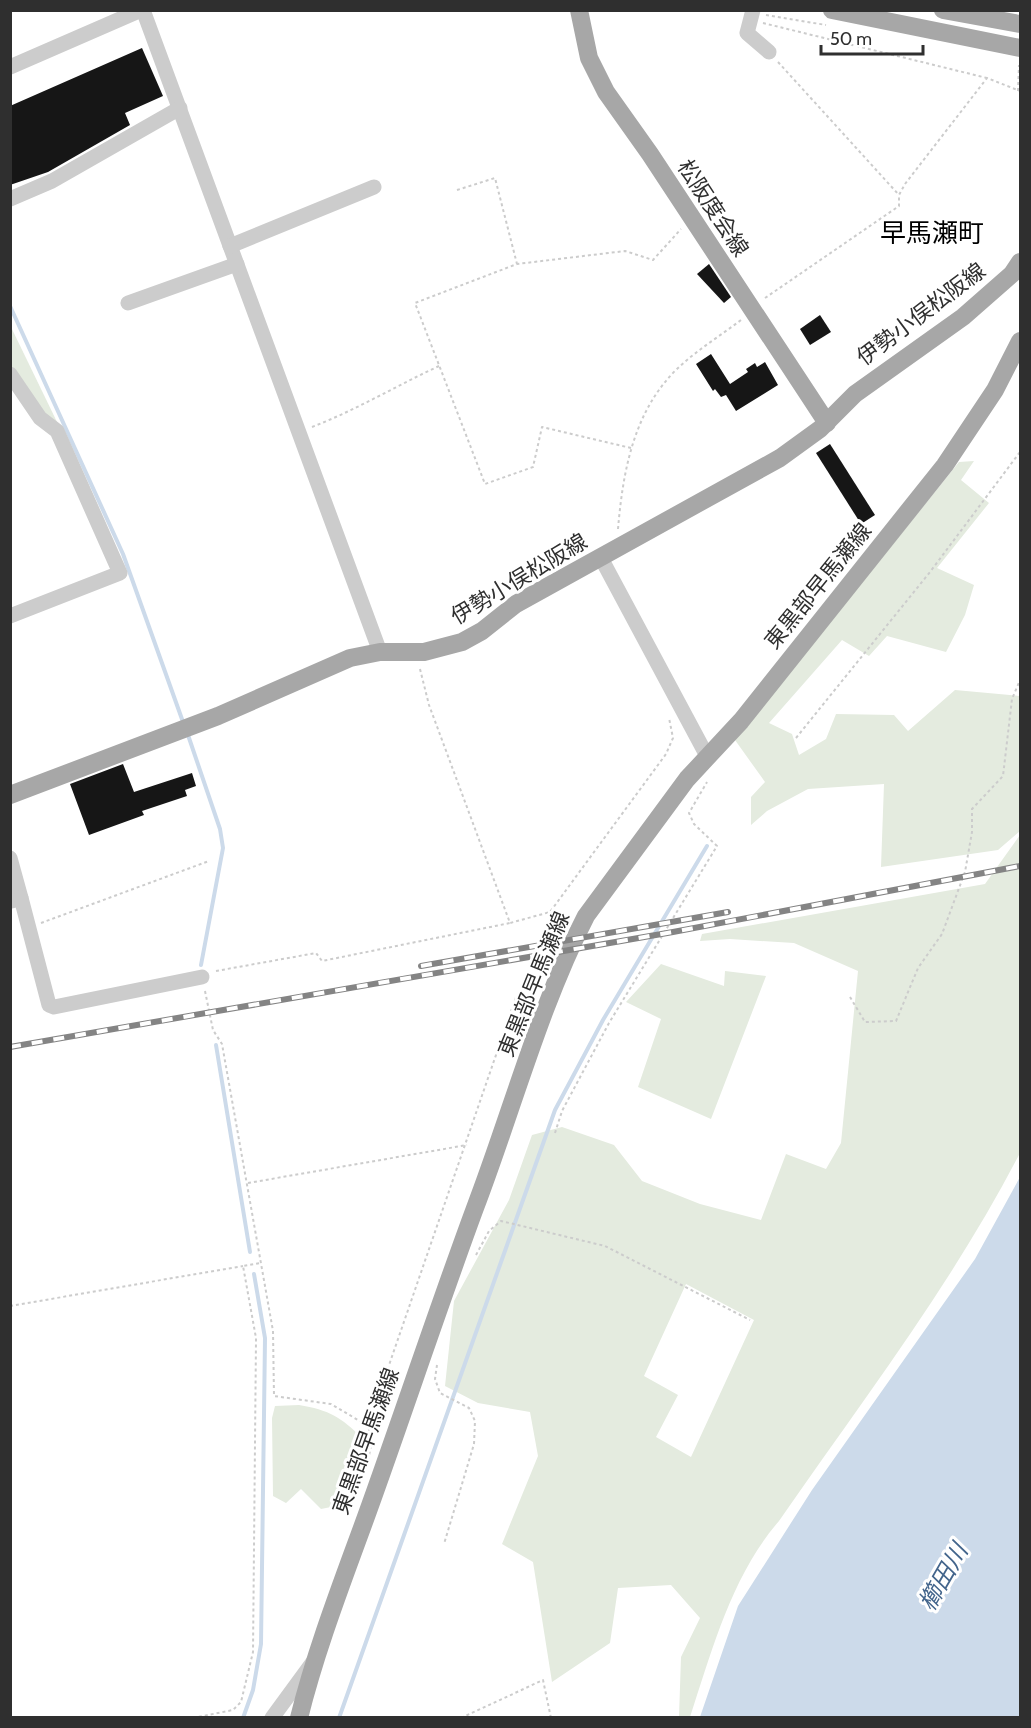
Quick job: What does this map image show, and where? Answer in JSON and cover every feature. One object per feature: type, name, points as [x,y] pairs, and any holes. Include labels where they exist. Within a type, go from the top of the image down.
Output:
[{"type":"main road","name":"松阪度会線","points":[[579,10],[589,58],[597,76],[827,423]]},
{"type":"main road","points":[[832,10],[1020,57]]},
{"type":"main road","points":[[943,10],[1020,24]]},
{"type":"main road","name":"伊勢小俣松阪線","points":[[10,795],[219,716],[331,664],[380,652],[416,652],[439,649],[471,638],[516,604],[766,466],[827,423],[855,394],[963,318],[1012,274],[1020,262]]},
{"type":"main road","name":"東黒部早馬瀬線","points":[[299,1718],[313,1662],[376,1489],[437,1310],[574,940],[592,907],[658,817],[707,756],[741,721],[945,465],[995,390],[1020,341]]},
{"type":"street","points":[[10,67],[142,10],[380,652]]},
{"type":"street","points":[[752,15],[747,33],[769,52]]},
{"type":"street","points":[[10,199],[52,181],[180,108]]},
{"type":"street","points":[[231,246],[374,187]]},
{"type":"street","points":[[128,303],[237,264]]},
{"type":"street","points":[[10,374],[40,418],[57,431],[120,573],[10,616]]},
{"type":"street","points":[[601,558],[707,756]]},
{"type":"street","points":[[10,858],[16,900],[30,927],[49,1005],[54,1007],[202,977]]},
{"type":"street","points":[[272,1718],[313,1662]]},
{"type":"path","points":[[752,15],[987,78],[1019,91],[1020,57]]},
{"type":"path","points":[[769,52],[899,195]]},
{"type":"path","points":[[621,546],[618,534],[619,511],[633,436],[642,417],[669,379],[751,310],[814,263],[899,206],[899,195],[905,184],[987,78]]},
{"type":"path","points":[[457,190],[495,178],[517,264]]},
{"type":"path","points":[[631,448],[542,427],[533,466],[485,484],[415,303],[517,264],[625,251],[653,260],[691,218]]},
{"type":"path","points":[[300,432],[347,413],[393,387],[439,366]]},
{"type":"path","points":[[796,738],[930,572],[1020,452]]},
{"type":"path","points":[[416,652],[429,705],[510,924]]},
{"type":"path","points":[[850,997],[865,1022],[896,1021],[918,968],[942,934],[965,872],[972,832],[972,809],[1003,776],[1012,699],[1020,680]]},
{"type":"path","points":[[368,1426],[331,1404],[274,1396],[274,1344],[247,1183],[222,1044],[213,1030],[202,977],[210,972],[316,953],[322,961],[510,924],[550,912],[666,754],[673,738],[666,709]]},
{"type":"path","points":[[555,1133],[562,1110],[609,1023],[717,846],[694,824],[689,813],[705,788],[710,771],[707,756]]},
{"type":"path","points":[[30,927],[209,861]]},
{"type":"path","points":[[367,1467],[372,1440],[368,1426],[516,997]]},
{"type":"path","points":[[247,1183],[466,1145]]},
{"type":"path","points":[[505,1222],[605,1246],[750,1320]]},
{"type":"path","points":[[10,1306],[259,1263]]},
{"type":"path","points":[[193,1718],[233,1710],[241,1701],[253,1652],[256,1338],[243,1266]]},
{"type":"path","points":[[443,1395],[469,1408],[475,1421],[474,1444],[460,1482],[444,1544]]},
{"type":"path","points":[[461,1718],[543,1680],[551,1718]]},
{"type":"shaded area","points":[[10,325],[58,424],[44,415],[11,366]]},
{"type":"shaded area","points":[[974,461],[961,480],[989,503],[937,568],[974,585],[965,615],[946,652],[887,636],[869,656],[842,640],[769,723],[792,734],[799,755],[826,739],[836,714],[894,715],[908,731],[955,690],[1020,696],[1020,831],[998,850],[881,867],[884,784],[808,789],[767,811],[751,825],[751,797],[765,782],[735,740],[959,462]]},
{"type":"shaded area","points":[[1020,835],[1020,1153],[994,1201],[936,1295],[748,1565],[725,1614],[690,1717],[679,1717],[681,1657],[700,1618],[671,1585],[618,1588],[610,1643],[552,1682],[533,1562],[502,1544],[538,1456],[530,1412],[478,1403],[445,1386],[454,1301],[509,1200],[532,1135],[562,1127],[614,1145],[642,1181],[700,1204],[761,1220],[786,1154],[826,1169],[841,1143],[858,971],[794,943],[730,939],[700,941],[702,934],[985,884]],"holes":[[[686,1284],[754,1320],[691,1457],[656,1437],[678,1395],[644,1376]]]},
{"type":"shaded area","points":[[661,964],[724,986],[725,971],[766,976],[711,1119],[638,1087],[661,1019],[626,1002]]},
{"type":"shaded area","points":[[299,1405],[319,1409],[334,1416],[362,1438],[348,1481],[336,1506],[321,1509],[301,1489],[286,1503],[273,1496],[272,1418],[275,1406]]},
{"type":"water","name":"櫛田川","points":[[1020,1177],[1020,1717],[700,1717],[738,1606],[812,1490],[975,1259]]},
{"type":"building","points":[[142,48],[163,96],[125,113],[130,125],[48,172],[10,185],[10,106]]},
{"type":"building","points":[[709,264],[731,297],[724,303],[697,274]]},
{"type":"building","points":[[820,315],[831,332],[810,345],[800,329]]},
{"type":"building","points":[[711,354],[730,384],[748,372],[746,369],[755,363],[757,367],[765,362],[778,385],[736,411],[726,395],[721,397],[715,389],[713,391],[696,364]]},
{"type":"building","points":[[830,444],[875,515],[861,524],[816,453]]},
{"type":"building","points":[[123,764],[134,792],[192,773],[196,786],[185,790],[187,796],[142,811],[144,815],[89,835],[70,784]]},
{"type":"waterway","points":[[10,306],[123,554],[183,722]]},
{"type":"waterway","points":[[188,735],[220,829],[223,848],[201,965]]},
{"type":"waterway","points":[[339,1718],[555,1110],[603,1020],[707,846]]},
{"type":"waterway","points":[[216,1045],[250,1252]]},
{"type":"waterway","points":[[243,1718],[253,1690],[261,1644],[265,1338],[254,1274]]},
{"type":"railway","points":[[10,1047],[673,932],[1020,866]]},
{"type":"railway","points":[[421,966],[728,912]]},
{"type":"district","name":"早馬瀬町","points":[[932,233]]}]
